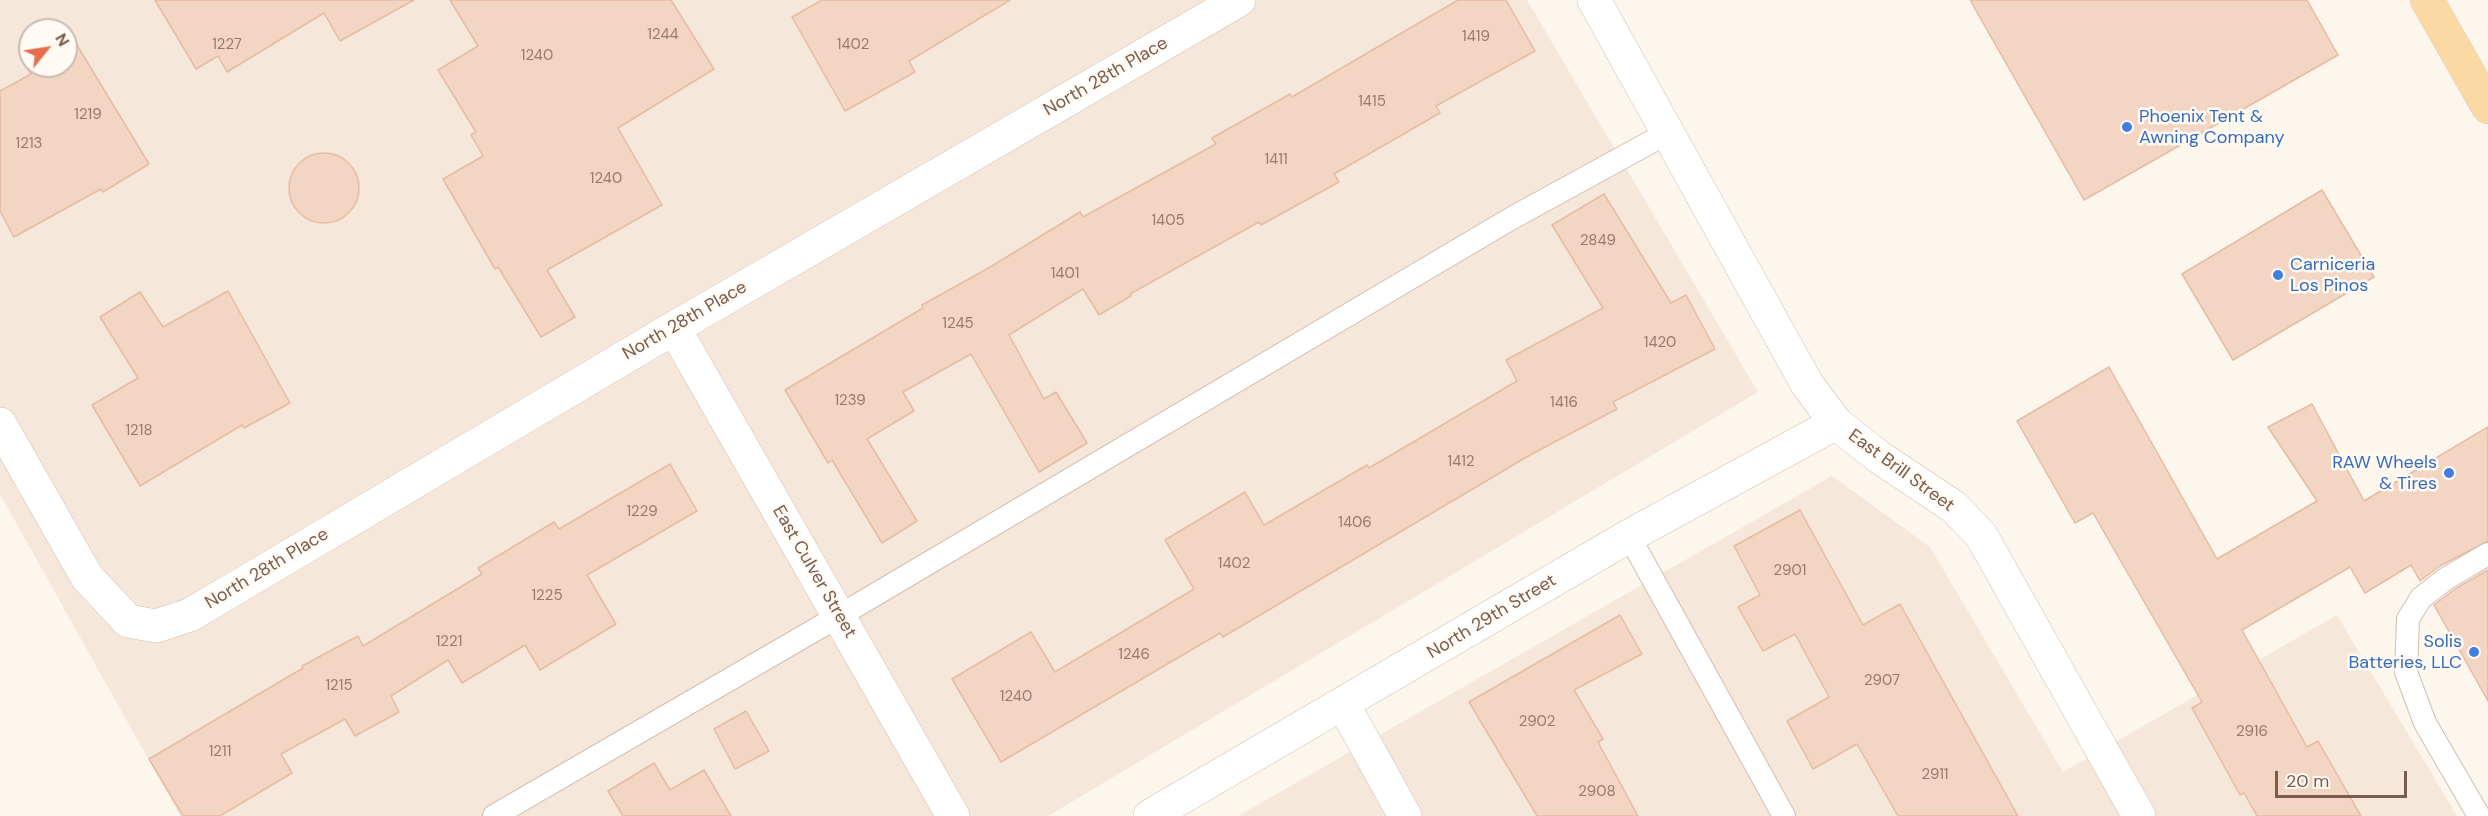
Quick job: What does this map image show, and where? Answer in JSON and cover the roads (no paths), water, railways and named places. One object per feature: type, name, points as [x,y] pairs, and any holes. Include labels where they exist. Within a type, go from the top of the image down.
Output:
[{"type":"main road","points":[[2427,0],[2488,107]]},
{"type":"street","name":"North 28th Place","points":[[0,424],[87,577],[128,621],[156,626],[190,615],[674,328],[1239,0]]},
{"type":"street","name":"East Brill Street","points":[[1594,0],[1807,384],[1836,423],[1879,457],[1954,507],[1981,535],[2139,816]]},
{"type":"street","name":"East Culver Street","points":[[674,328],[953,816]]},
{"type":"street","name":"North 29th Street","points":[[1150,816],[1629,536],[1836,423]]},
{"type":"street","points":[[1343,704],[1406,816]]},
{"type":"lane","points":[[494,816],[839,616],[1512,218],[1669,132]]},
{"type":"lane","points":[[1629,536],[1784,816]]},
{"type":"lane","points":[[2479,816],[2425,723],[2406,672],[2408,619],[2421,598],[2447,578],[2488,554]]},
{"type":"place","name":"Phoenix Tent & Awning Company","points":[[2127,127]]},
{"type":"place","name":"Carniceria Los Pinos","points":[[2278,275]]},
{"type":"place","name":"RAW Wheels & Tires","points":[[2449,473]]},
{"type":"place","name":"Solis Batteries, LLC","points":[[2474,652]]}]
